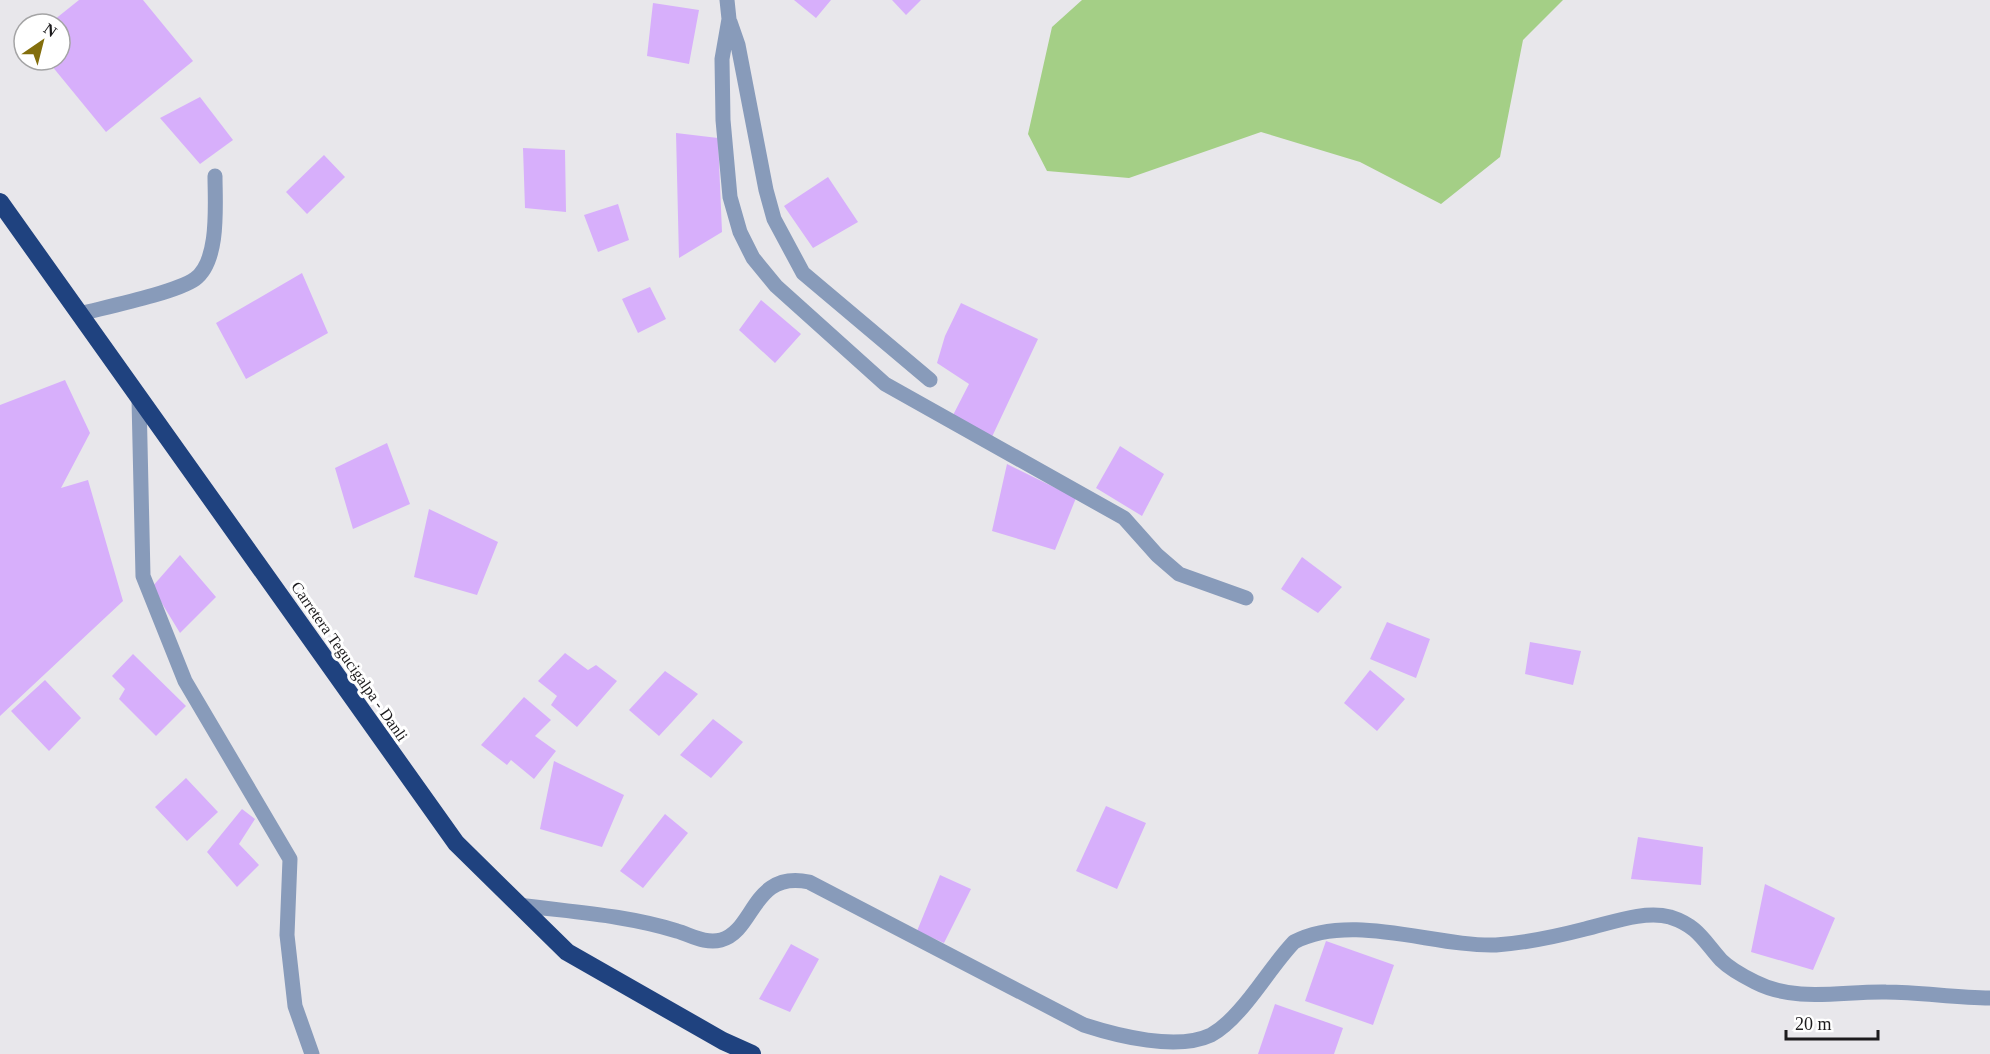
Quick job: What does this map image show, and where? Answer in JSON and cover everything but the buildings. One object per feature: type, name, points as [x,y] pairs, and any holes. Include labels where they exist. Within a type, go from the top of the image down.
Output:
[{"type":"highway","name":"Carretera Tegucigalpa - Danli","points":[[0,202],[456,843],[567,952],[723,1041],[752,1054]]},
{"type":"street","points":[[727,0],[729,19],[738,45],[766,190],[774,219],[789,250],[803,273],[930,380]]},
{"type":"street","points":[[729,19],[722,59],[723,120],[730,197],[740,232],[753,258],[776,286],[885,384],[1124,518],[1157,555],[1179,574],[1246,597]]},
{"type":"street","points":[[79,314],[166,290],[196,278],[205,265],[214,237],[215,176]]},
{"type":"street","points":[[139,399],[143,576],[185,681],[290,858],[287,935],[295,1006],[312,1054]]},
{"type":"street","points":[[519,905],[647,922],[702,940],[720,940],[732,934],[750,910],[780,881],[794,879],[809,882],[1084,1024],[1115,1035],[1156,1040],[1185,1041],[1211,1035],[1238,1012],[1294,942],[1307,935],[1332,932],[1390,932],[1495,945],[1582,930],[1637,916],[1669,917],[1698,930],[1723,961],[1756,983],[1788,992],[1818,996],[1886,992],[1958,998],[1990,998]]},
{"type":"green space","points":[[1082,0],[1563,0],[1523,40],[1500,157],[1441,204],[1360,162],[1261,132],[1129,178],[1047,171],[1028,134],[1052,27]]}]
